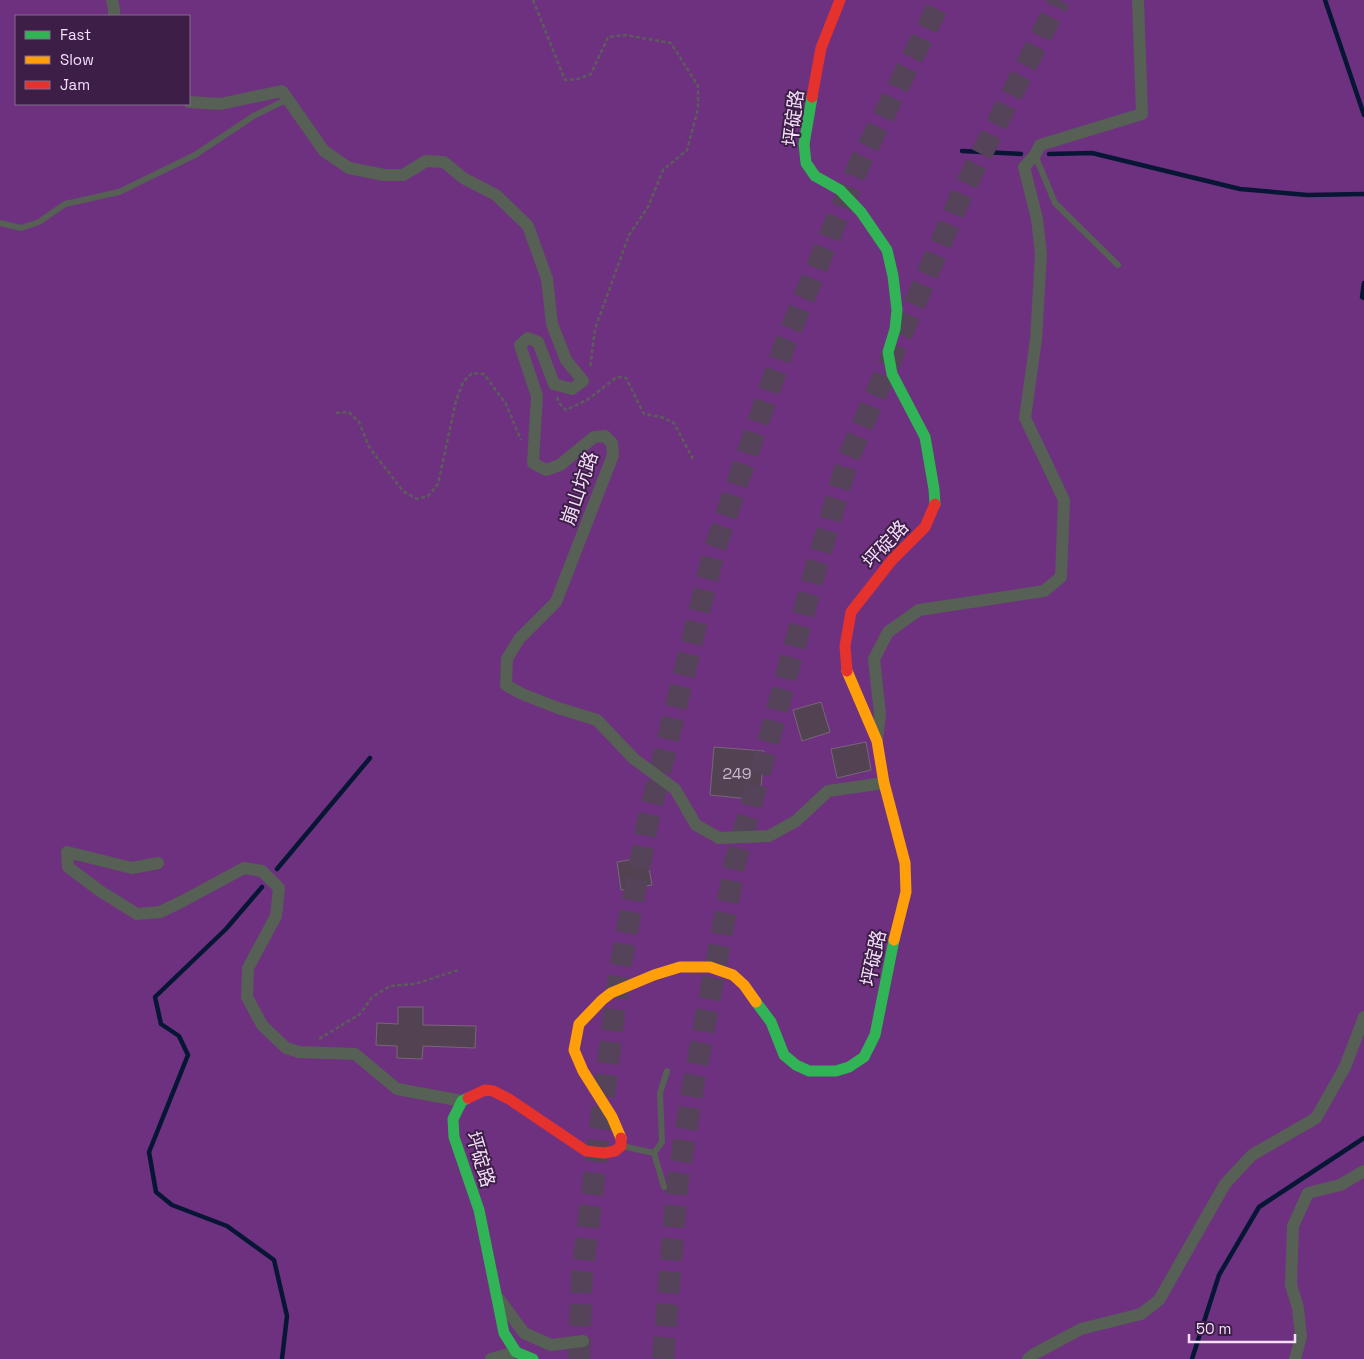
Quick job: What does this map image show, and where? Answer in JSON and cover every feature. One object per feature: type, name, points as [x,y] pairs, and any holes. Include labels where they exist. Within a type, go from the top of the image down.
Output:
[{"type":"main road","name":"坪碇路","points":[[620,1146],[621,1139],[612,1117],[583,1071],[574,1050],[579,1024],[602,1000],[612,993],[654,975],[680,968],[710,967],[722,970],[733,975],[744,985],[771,1022],[784,1055],[796,1065],[809,1071],[836,1071],[849,1067],[864,1057],[875,1035],[889,961],[906,892],[905,863],[884,783],[877,741],[846,668],[845,646],[851,612],[892,560],[924,527],[935,504],[934,489],[925,436],[892,374],[889,359],[888,352],[895,329],[897,310],[893,276],[887,250],[861,212],[840,190],[815,176],[806,162],[804,144],[821,48],[840,0]]},
{"type":"main road","points":[[462,1101],[485,1090],[494,1091],[509,1099],[586,1152],[604,1153],[614,1151],[620,1146]]},
{"type":"main road","name":"坪碇路","points":[[462,1101],[453,1119],[454,1138],[479,1210],[504,1333],[516,1352]]},
{"type":"main road","points":[[516,1352],[533,1359]]},
{"type":"street","points":[[112,0],[114,15]]},
{"type":"street","points":[[877,741],[880,714],[874,659],[888,632],[919,610],[1044,591],[1061,577],[1064,500],[1025,418],[1036,339],[1041,254],[1037,219],[1024,168],[1035,155],[1040,145],[1142,114],[1138,0]]},
{"type":"street","points":[[190,102],[220,104],[282,91],[324,151],[348,168],[384,175],[403,175],[426,161],[444,162],[463,178],[496,195],[528,226],[547,279],[552,324],[566,360],[583,381],[572,388],[554,384],[538,342],[528,338],[520,345],[537,396],[533,463]]},
{"type":"street","name":"崩山坑路","points":[[533,463],[546,470],[553,468],[594,437],[605,436],[612,443],[613,455],[556,602],[519,639],[507,659],[506,685],[522,694],[558,708],[597,720],[634,758],[675,789],[696,825],[719,838],[769,836],[796,821],[828,791],[884,783]]},
{"type":"street","points":[[158,863],[132,868],[67,852],[68,867],[100,892],[137,914],[160,912],[244,868],[262,871],[279,888],[276,916],[248,968],[247,997],[262,1025],[286,1048],[299,1052],[355,1054],[398,1090],[462,1101]]},
{"type":"street","points":[[1028,1359],[1081,1329],[1140,1314],[1159,1300],[1225,1184],[1252,1155],[1316,1118],[1345,1066],[1364,1016]]},
{"type":"street","points":[[1294,1359],[1301,1337],[1298,1308],[1291,1284],[1293,1226],[1308,1193],[1340,1185],[1364,1171]]},
{"type":"street","points":[[496,1295],[524,1333],[551,1345],[583,1342]]},
{"type":"street","points":[[491,1359],[516,1352]]},
{"type":"lane","points":[[0,223],[20,228],[40,222],[65,204],[119,192],[195,155],[255,115],[288,99]]},
{"type":"lane","points":[[1035,155],[1055,203],[1118,265]]},
{"type":"lane","points":[[654,1153],[662,1142],[660,1093],[667,1071]]},
{"type":"lane","points":[[620,1146],[654,1153]]},
{"type":"lane","points":[[654,1153],[664,1186]]},
{"type":"path","points":[[533,0],[565,80],[578,79],[591,74],[608,37],[625,35],[671,44],[698,86],[698,109],[687,150],[663,170],[648,207],[629,235],[595,329],[591,366],[583,381]]},
{"type":"path","points":[[336,413],[349,412],[359,422],[369,448],[403,491],[417,499],[428,496],[438,484],[456,401],[463,382],[472,373],[484,374],[506,404],[524,447],[533,463]]},
{"type":"path","points":[[554,384],[559,403],[566,410],[587,400],[617,377],[626,378],[644,414],[661,417],[674,423],[693,459]]},
{"type":"path","points":[[299,1052],[360,1014],[372,997],[390,986],[415,984],[458,970]]},
{"type":"shaded area","points":[[0,0],[1364,0],[1364,1359],[0,1359]]},
{"type":"building","points":[[821,702],[830,732],[802,741],[793,710]]},
{"type":"building","points":[[866,742],[871,770],[837,778],[831,749]]},
{"type":"building","points":[[714,747],[764,751],[760,800],[710,795]]},
{"type":"building","points":[[647,857],[652,885],[621,890],[617,862]]},
{"type":"building","points":[[398,1007],[423,1007],[423,1025],[476,1026],[475,1048],[423,1046],[422,1059],[397,1058],[397,1046],[376,1045],[377,1023],[398,1024]]},
{"type":"waterway","points":[[1325,0],[1364,115]]},
{"type":"waterway","points":[[962,151],[1021,154]]},
{"type":"waterway","points":[[1049,154],[1092,153],[1240,189],[1307,195],[1364,194]]},
{"type":"waterway","points":[[1364,283],[1362,297],[1364,298]]},
{"type":"waterway","points":[[277,869],[370,758]]},
{"type":"waterway","points":[[262,887],[226,929],[155,997],[161,1024],[179,1036],[188,1055],[149,1152],[156,1192],[172,1205],[227,1226],[274,1260],[287,1316],[282,1359]]},
{"type":"waterway","points":[[1192,1359],[1219,1275],[1259,1207],[1364,1138]]},
{"type":"tunnel","points":[[579,1359],[582,1275],[619,974],[648,821],[714,551],[785,344],[860,163],[941,0]]},
{"type":"tunnel","points":[[663,1359],[677,1186],[694,1081],[735,863],[814,575],[848,459],[964,189],[1059,0]]},
{"type":"traffic: fast","points":[[812,97],[804,144],[806,163],[815,176],[840,190],[861,212],[887,250],[893,276],[897,310],[895,329],[888,352],[892,374],[925,437],[935,504]]},
{"type":"traffic: fast","points":[[756,1002],[771,1022],[784,1055],[796,1065],[809,1071],[836,1071],[849,1067],[864,1057],[875,1035],[894,940]]},
{"type":"traffic: fast","points":[[468,1098],[462,1101],[453,1119],[454,1137],[479,1210],[504,1333],[516,1352],[533,1359]]},
{"type":"traffic: slow","points":[[847,671],[877,741],[884,783],[905,863],[906,892],[894,940]]},
{"type":"traffic: slow","points":[[621,1138],[612,1117],[583,1071],[574,1050],[579,1024],[602,1000],[611,993],[654,975],[680,967],[710,967],[733,975],[744,985],[756,1002]]},
{"type":"traffic: jam","points":[[812,97],[821,48],[840,0]]},
{"type":"traffic: jam","points":[[847,671],[845,646],[851,612],[892,560],[925,527],[935,504]]},
{"type":"traffic: jam","points":[[468,1098],[485,1090],[493,1091],[509,1099],[586,1151],[604,1153],[615,1151],[621,1146],[621,1138]]}]
